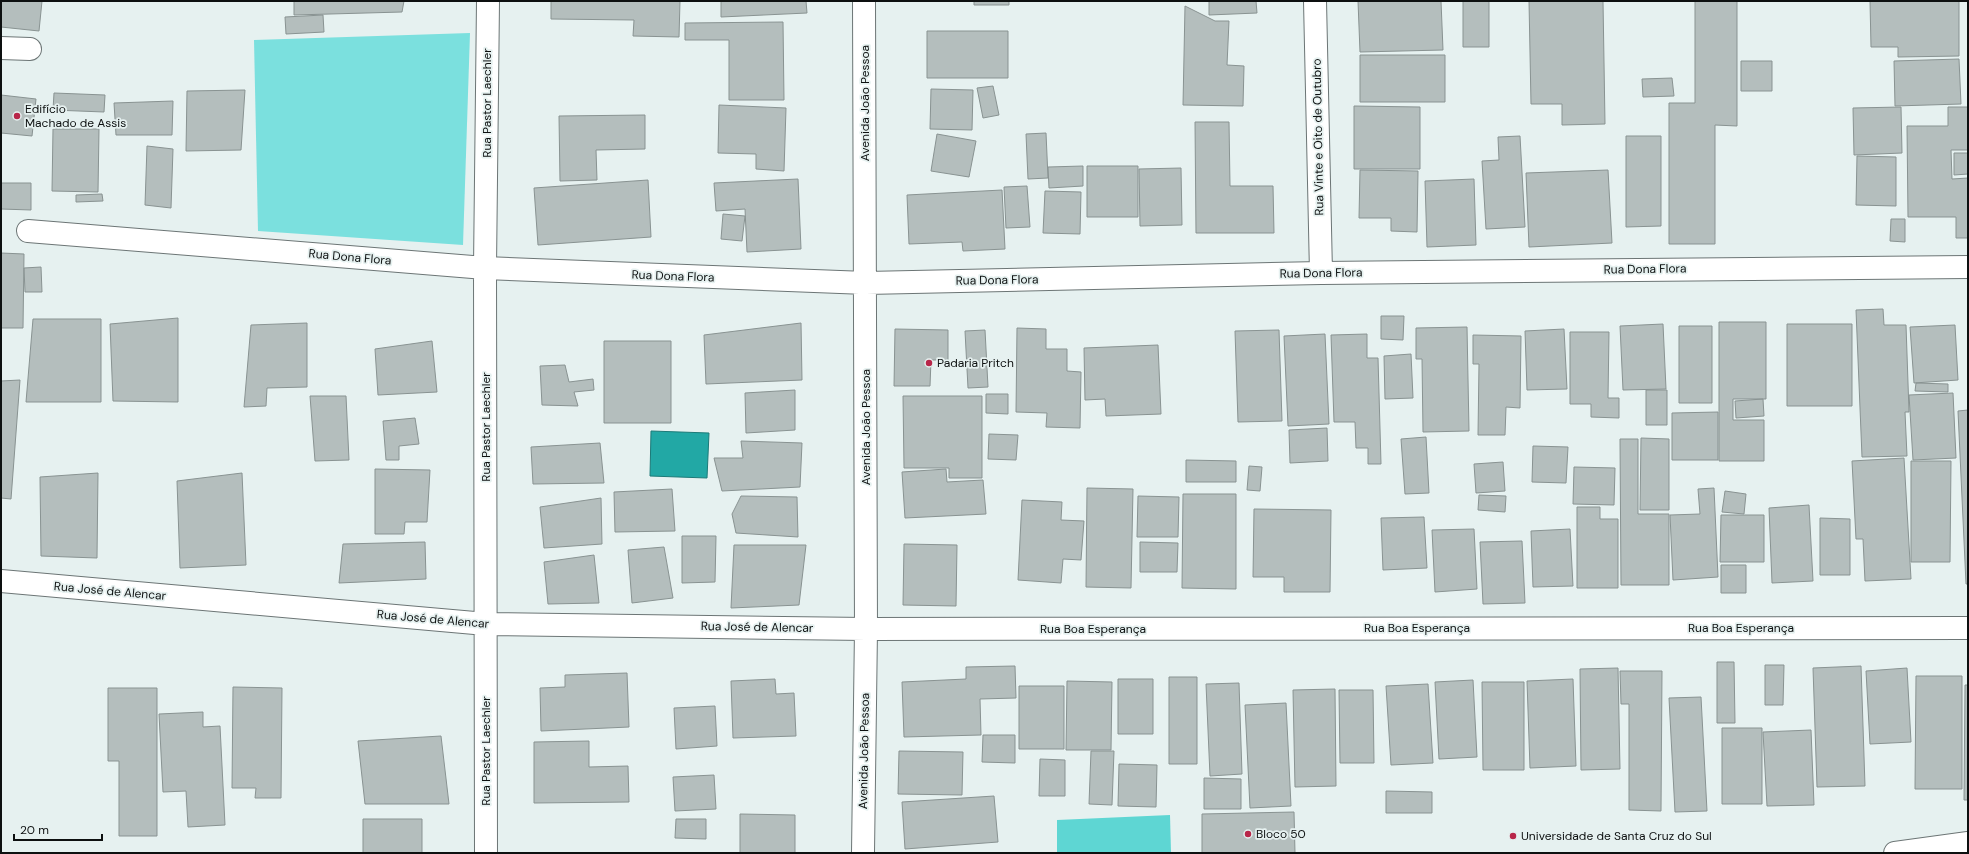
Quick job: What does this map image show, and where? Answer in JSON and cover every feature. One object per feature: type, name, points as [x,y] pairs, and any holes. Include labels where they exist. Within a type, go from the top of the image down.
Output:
[{"type":"street","name":"Rua Pastor Laechler","points":[[486,853],[485,268],[488,1]]},
{"type":"street","name":"Avenida João Pessoa","points":[[863,853],[866,629],[864,1]]},
{"type":"street","name":"Rua Vinte e Oito de Outubro","points":[[1315,1],[1321,273]]},
{"type":"street","points":[[1,48],[30,50]]},
{"type":"street","name":"Rua Dona Flora","points":[[28,231],[485,268],[866,283],[1321,273],[1968,267]]},
{"type":"street","name":"Rua José de Alencar","points":[[1,581],[486,624],[866,629]]},
{"type":"street","name":"Rua Boa Esperança","points":[[866,629],[1968,628]]},
{"type":"street","points":[[1895,853],[1968,843]]},
{"type":"shaded area","points":[[470,33],[463,245],[258,231],[254,40]]},
{"type":"shaded area","points":[[651,431],[709,433],[707,478],[650,476]]},
{"type":"shaded area","points":[[1170,815],[1171,853],[1057,853],[1057,820]]},
{"type":"building","points":[[1,1],[42,1],[39,31],[1,27]]},
{"type":"building","points":[[294,1],[404,1],[402,12],[294,15]]},
{"type":"building","points":[[551,1],[680,1],[679,37],[633,36],[634,20],[551,19]]},
{"type":"building","points":[[721,1],[806,1],[807,13],[721,17]]},
{"type":"building","points":[[974,1],[1009,1],[1009,5],[974,5]]},
{"type":"building","points":[[1209,1],[1256,1],[1257,13],[1209,15]]},
{"type":"building","points":[[1358,1],[1441,1],[1443,50],[1360,52]]},
{"type":"building","points":[[1463,1],[1489,1],[1489,47],[1463,47]]},
{"type":"building","points":[[1529,1],[1603,1],[1605,124],[1562,125],[1562,104],[1531,104]]},
{"type":"building","points":[[1695,1],[1737,1],[1737,126],[1715,125],[1715,244],[1669,244],[1669,103],[1695,103]]},
{"type":"building","points":[[1870,1],[1959,1],[1959,56],[1898,57],[1898,47],[1871,47]]},
{"type":"building","points":[[1185,6],[1215,21],[1229,21],[1227,65],[1244,66],[1243,106],[1183,105]]},
{"type":"building","points":[[323,15],[324,32],[286,34],[285,17]]},
{"type":"building","points":[[783,22],[784,100],[729,100],[729,40],[685,40],[685,23]]},
{"type":"building","points":[[927,31],[1008,31],[1008,78],[927,78]]},
{"type":"building","points":[[1360,55],[1445,55],[1445,102],[1360,102]]},
{"type":"building","points":[[1959,59],[1961,104],[1895,106],[1894,61]]},
{"type":"building","points":[[1741,61],[1772,61],[1772,91],[1741,91]]},
{"type":"building","points":[[1672,78],[1674,96],[1643,97],[1642,79]]},
{"type":"building","points":[[993,86],[999,115],[983,118],[977,88]]},
{"type":"building","points":[[931,89],[973,90],[972,130],[930,129]]},
{"type":"building","points":[[245,90],[241,150],[186,151],[187,91]]},
{"type":"building","points":[[54,93],[105,95],[104,112],[53,110]]},
{"type":"building","name":"Edifício Machado de Assis","points":[[1,95],[36,99],[32,136],[1,133]]},
{"type":"building","points":[[173,101],[172,135],[116,135],[114,103]]},
{"type":"building","points":[[719,105],[786,108],[784,171],[756,169],[756,154],[718,153]]},
{"type":"building","points":[[1354,106],[1420,107],[1420,169],[1354,169]]},
{"type":"building","points":[[1901,107],[1902,153],[1854,155],[1853,108]]},
{"type":"building","points":[[1948,107],[1968,107],[1968,150],[1951,150],[1952,179],[1968,178],[1968,238],[1956,238],[1956,217],[1908,217],[1907,126],[1948,126]]},
{"type":"building","points":[[645,115],[645,149],[596,150],[597,180],[560,181],[559,116]]},
{"type":"building","points":[[1195,122],[1229,122],[1230,186],[1273,186],[1274,233],[1196,233]]},
{"type":"building","points":[[53,129],[99,129],[98,192],[52,191]]},
{"type":"building","points":[[1046,133],[1048,178],[1028,179],[1026,134]]},
{"type":"building","points":[[937,134],[976,141],[969,177],[931,171]]},
{"type":"building","points":[[1520,136],[1525,227],[1486,229],[1482,161],[1499,160],[1498,137]]},
{"type":"building","points":[[1626,136],[1661,136],[1661,226],[1626,227]]},
{"type":"building","points":[[147,146],[173,149],[171,208],[145,205]]},
{"type":"building","points":[[1954,153],[1968,153],[1968,174],[1954,175]]},
{"type":"building","points":[[1857,156],[1896,157],[1896,206],[1856,205]]},
{"type":"building","points":[[1083,166],[1083,186],[1049,188],[1048,167]]},
{"type":"building","points":[[1087,166],[1138,166],[1138,217],[1087,217]]},
{"type":"building","points":[[1181,168],[1182,225],[1140,226],[1139,169]]},
{"type":"building","points":[[1360,170],[1418,171],[1417,232],[1391,231],[1391,218],[1359,218]]},
{"type":"building","points":[[1608,170],[1612,243],[1529,247],[1526,173]]},
{"type":"building","points":[[798,179],[801,249],[747,252],[745,209],[716,211],[714,183]]},
{"type":"building","points":[[1474,179],[1476,245],[1427,247],[1425,181]]},
{"type":"building","points":[[648,180],[651,237],[538,245],[534,188]]},
{"type":"building","points":[[1,183],[31,183],[31,210],[1,209]]},
{"type":"building","points":[[1027,186],[1030,227],[1006,228],[1004,187]]},
{"type":"building","points":[[1002,190],[1005,249],[963,251],[962,242],[909,244],[907,195]]},
{"type":"building","points":[[1045,191],[1081,192],[1080,234],[1043,233]]},
{"type":"building","points":[[102,194],[103,201],[76,202],[76,195]]},
{"type":"building","points":[[723,214],[745,216],[742,241],[721,239]]},
{"type":"building","points":[[1891,219],[1905,219],[1905,242],[1890,241]]},
{"type":"building","points":[[1,253],[24,254],[23,328],[1,328]]},
{"type":"building","points":[[41,267],[42,292],[25,292],[24,268]]},
{"type":"building","points":[[1883,309],[1884,325],[1906,325],[1909,412],[1905,412],[1907,456],[1862,457],[1856,310]]},
{"type":"building","points":[[1381,316],[1404,316],[1403,340],[1381,339]]},
{"type":"building","points":[[178,318],[178,402],[113,401],[110,324]]},
{"type":"building","points":[[33,319],[101,319],[101,402],[26,402]]},
{"type":"building","points":[[1719,322],[1766,322],[1766,399],[1733,399],[1733,420],[1764,420],[1764,461],[1719,461]]},
{"type":"building","points":[[307,323],[307,387],[267,388],[266,406],[244,407],[251,325]]},
{"type":"building","points":[[801,323],[802,380],[706,384],[704,335]]},
{"type":"building","points":[[1663,324],[1666,389],[1623,390],[1620,326]]},
{"type":"building","points":[[1787,324],[1852,324],[1852,406],[1787,406]]},
{"type":"building","points":[[1955,325],[1958,380],[1914,383],[1910,327]]},
{"type":"building","points":[[1679,326],[1712,326],[1712,403],[1679,403]]},
{"type":"building","points":[[1467,327],[1469,431],[1423,432],[1422,359],[1416,359],[1416,328]]},
{"type":"building","points":[[1017,328],[1046,329],[1046,349],[1067,349],[1067,371],[1081,372],[1080,428],[1046,427],[1047,413],[1016,412]]},
{"type":"building","points":[[895,329],[948,330],[948,360],[931,360],[930,386],[894,386]]},
{"type":"building","points":[[1564,329],[1567,389],[1527,390],[1525,331]]},
{"type":"building","points":[[985,330],[988,387],[968,388],[965,331]]},
{"type":"building","points":[[1279,330],[1282,421],[1238,422],[1235,331]]},
{"type":"building","points":[[1570,332],[1609,332],[1608,398],[1619,398],[1619,418],[1591,417],[1591,404],[1570,404]]},
{"type":"building","points":[[1325,334],[1329,424],[1288,426],[1284,336]]},
{"type":"building","points":[[1367,334],[1367,358],[1378,358],[1381,464],[1368,464],[1368,448],[1356,448],[1355,422],[1334,422],[1331,335]]},
{"type":"building","points":[[1473,335],[1521,336],[1520,408],[1506,407],[1505,435],[1478,435],[1479,364],[1473,364]]},
{"type":"building","points":[[432,341],[437,392],[378,395],[375,349]]},
{"type":"building","points":[[604,341],[671,341],[671,423],[604,423]]},
{"type":"building","points":[[1158,345],[1161,414],[1106,416],[1105,399],[1085,400],[1084,348]]},
{"type":"building","points":[[1411,354],[1413,398],[1385,399],[1384,356]]},
{"type":"building","points":[[565,365],[569,382],[593,379],[594,390],[574,392],[578,406],[542,405],[540,366]]},
{"type":"building","points":[[20,380],[11,499],[1,498],[1,381]]},
{"type":"building","points":[[1916,383],[1948,384],[1948,392],[1915,391]]},
{"type":"building","points":[[795,390],[795,430],[746,433],[745,393]]},
{"type":"building","points":[[1646,390],[1667,390],[1667,425],[1646,425]]},
{"type":"building","points":[[1953,393],[1956,458],[1913,460],[1909,395]]},
{"type":"building","points":[[986,394],[1008,394],[1008,414],[986,413]]},
{"type":"building","points":[[310,396],[346,396],[349,460],[315,461]]},
{"type":"building","points":[[903,396],[982,396],[982,478],[949,478],[949,468],[904,468]]},
{"type":"building","points":[[1763,399],[1764,416],[1736,418],[1735,401]]},
{"type":"building","points":[[1968,410],[1968,584],[1966,584],[1958,411]]},
{"type":"building","points":[[1718,412],[1718,460],[1672,460],[1672,413]]},
{"type":"building","points":[[415,418],[419,444],[399,446],[399,460],[386,460],[383,421]]},
{"type":"building","points":[[1327,428],[1328,461],[1290,463],[1289,430]]},
{"type":"building","points":[[989,434],[1018,435],[1016,460],[988,459]]},
{"type":"building","points":[[1426,437],[1429,493],[1405,494],[1401,439]]},
{"type":"building","points":[[1641,438],[1669,439],[1669,510],[1640,510]]},
{"type":"building","points":[[1620,439],[1638,439],[1638,514],[1669,514],[1669,585],[1621,585]]},
{"type":"building","points":[[741,441],[802,443],[800,487],[722,491],[714,458],[743,458]]},
{"type":"building","points":[[600,443],[604,483],[533,484],[531,447]]},
{"type":"building","points":[[1533,446],[1568,447],[1566,483],[1532,482]]},
{"type":"building","points":[[1904,458],[1911,579],[1865,581],[1863,539],[1856,539],[1852,461]]},
{"type":"building","points":[[1186,460],[1236,461],[1236,482],[1186,482]]},
{"type":"building","points":[[1911,461],[1951,461],[1950,562],[1911,562]]},
{"type":"building","points":[[1503,462],[1505,491],[1476,493],[1474,464]]},
{"type":"building","points":[[1249,466],[1262,467],[1260,491],[1247,490]]},
{"type":"building","points":[[1574,467],[1615,468],[1614,505],[1573,504]]},
{"type":"building","points":[[375,469],[430,470],[427,522],[405,522],[404,534],[375,534]]},
{"type":"building","points":[[946,469],[947,482],[983,480],[986,514],[905,518],[902,472]]},
{"type":"building","points":[[98,473],[97,558],[41,556],[40,477]]},
{"type":"building","points":[[242,473],[246,565],[180,568],[177,481]]},
{"type":"building","points":[[1087,488],[1133,489],[1131,588],[1086,587]]},
{"type":"building","points":[[1714,488],[1718,577],[1673,580],[1670,515],[1700,514],[1698,489]]},
{"type":"building","points":[[672,489],[675,531],[615,532],[614,492]]},
{"type":"building","points":[[1725,491],[1746,494],[1744,514],[1722,512]]},
{"type":"building","points":[[1183,494],[1236,494],[1236,589],[1182,588]]},
{"type":"building","points":[[1479,495],[1506,496],[1505,512],[1478,510]]},
{"type":"building","points":[[741,496],[797,497],[798,537],[736,533],[732,514]]},
{"type":"building","points":[[1138,496],[1179,497],[1178,537],[1137,537]]},
{"type":"building","points":[[601,498],[602,544],[544,548],[540,507]]},
{"type":"building","points":[[1022,500],[1062,502],[1061,520],[1084,521],[1081,560],[1063,559],[1061,583],[1018,580]]},
{"type":"building","points":[[1809,505],[1813,581],[1772,583],[1769,508]]},
{"type":"building","points":[[1577,507],[1600,507],[1600,519],[1618,519],[1618,588],[1577,588]]},
{"type":"building","points":[[1254,509],[1331,510],[1330,592],[1284,592],[1284,577],[1253,577]]},
{"type":"building","points":[[1721,515],[1764,515],[1764,562],[1720,562]]},
{"type":"building","points":[[1424,517],[1427,568],[1383,570],[1381,518]]},
{"type":"building","points":[[1820,518],[1850,519],[1850,575],[1820,575]]},
{"type":"building","points":[[1474,529],[1477,589],[1435,592],[1432,530]]},
{"type":"building","points":[[1570,529],[1573,586],[1533,587],[1531,531]]},
{"type":"building","points":[[682,536],[716,536],[715,582],[682,583]]},
{"type":"building","points":[[1522,541],[1525,603],[1483,604],[1480,542]]},
{"type":"building","points":[[425,542],[426,579],[339,583],[343,544]]},
{"type":"building","points":[[1140,542],[1178,543],[1177,572],[1140,572]]},
{"type":"building","points":[[904,544],[957,545],[956,606],[903,605]]},
{"type":"building","points":[[734,545],[806,545],[799,605],[731,608]]},
{"type":"building","points":[[664,547],[673,598],[632,603],[628,550]]},
{"type":"building","points":[[594,555],[599,603],[548,604],[544,562]]},
{"type":"building","points":[[1721,565],[1746,565],[1746,593],[1721,593]]},
{"type":"building","points":[[1717,662],[1734,662],[1735,723],[1717,723]]},
{"type":"building","points":[[1765,665],[1784,665],[1783,705],[1765,705]]},
{"type":"building","points":[[1015,666],[1016,698],[980,699],[981,735],[904,737],[902,682],[966,679],[966,667]]},
{"type":"building","points":[[1861,666],[1865,786],[1817,787],[1813,668]]},
{"type":"building","points":[[1618,668],[1620,769],[1581,770],[1580,669]]},
{"type":"building","points":[[1907,668],[1911,742],[1870,744],[1866,671]]},
{"type":"building","points":[[1620,671],[1662,671],[1661,811],[1629,810],[1629,704],[1621,704]]},
{"type":"building","points":[[627,673],[629,727],[541,731],[540,688],[565,687],[565,675]]},
{"type":"building","points":[[1916,676],[1962,676],[1962,789],[1915,789]]},
{"type":"building","points":[[1169,677],[1197,677],[1197,764],[1169,764]]},
{"type":"building","points":[[775,679],[776,694],[794,693],[796,736],[733,738],[731,681]]},
{"type":"building","points":[[1118,679],[1153,679],[1153,734],[1118,734]]},
{"type":"building","points":[[1573,679],[1576,766],[1530,768],[1527,681]]},
{"type":"building","points":[[1473,680],[1477,757],[1439,759],[1435,682]]},
{"type":"building","points":[[1067,681],[1112,682],[1111,750],[1066,750]]},
{"type":"building","points":[[1482,682],[1524,682],[1524,770],[1483,770]]},
{"type":"building","points":[[1239,683],[1242,774],[1210,776],[1206,684]]},
{"type":"building","points":[[1428,684],[1433,763],[1391,765],[1386,686]]},
{"type":"building","points":[[1965,685],[1968,685],[1968,800],[1964,800]]},
{"type":"building","points":[[1019,686],[1064,686],[1064,749],[1019,749]]},
{"type":"building","points":[[233,687],[282,688],[281,798],[255,798],[256,788],[232,788]]},
{"type":"building","points":[[108,688],[157,688],[157,836],[119,836],[119,761],[108,761]]},
{"type":"building","points":[[1335,689],[1336,786],[1295,787],[1293,690]]},
{"type":"building","points":[[1339,690],[1373,690],[1374,763],[1340,763]]},
{"type":"building","points":[[1701,697],[1707,811],[1675,812],[1669,698]]},
{"type":"building","points":[[1286,703],[1291,806],[1250,808],[1245,705]]},
{"type":"building","points":[[715,706],[717,746],[676,749],[674,708]]},
{"type":"building","points":[[203,712],[203,727],[220,726],[225,825],[188,827],[186,791],[163,792],[159,714]]},
{"type":"building","points":[[1722,728],[1762,728],[1762,804],[1722,804]]},
{"type":"building","points":[[1811,730],[1814,805],[1767,806],[1763,732]]},
{"type":"building","points":[[983,735],[1015,735],[1015,763],[982,762]]},
{"type":"building","points":[[441,736],[449,804],[365,804],[358,741]]},
{"type":"building","points":[[589,741],[589,767],[628,766],[629,802],[534,803],[534,742]]},
{"type":"building","points":[[899,751],[963,752],[962,795],[898,794]]},
{"type":"building","points":[[1091,751],[1114,751],[1112,805],[1089,804]]},
{"type":"building","points":[[1040,759],[1065,760],[1065,796],[1039,796]]},
{"type":"building","points":[[1119,764],[1157,765],[1156,807],[1118,806]]},
{"type":"building","points":[[714,775],[716,809],[675,811],[673,777]]},
{"type":"building","points":[[1204,778],[1241,779],[1241,809],[1204,809]]},
{"type":"building","points":[[1386,791],[1432,792],[1432,813],[1386,813]]},
{"type":"building","points":[[994,796],[998,842],[905,849],[902,802]]},
{"type":"building","name":"Bloco 50","points":[[1294,812],[1295,853],[1202,853],[1202,814]]},
{"type":"building","points":[[740,814],[795,815],[795,853],[740,853]]},
{"type":"building","points":[[363,819],[422,819],[422,853],[363,853]]},
{"type":"building","points":[[676,819],[706,819],[706,839],[675,838]]},
{"type":"place","name":"Edifício Machado de Assis","points":[[17,116]]},
{"type":"place","name":"Padaria Pritch","points":[[929,363]]},
{"type":"place","name":"Bloco 50","points":[[1248,834]]},
{"type":"place","name":"Universidade de Santa Cruz do Sul","points":[[1513,836]]}]
